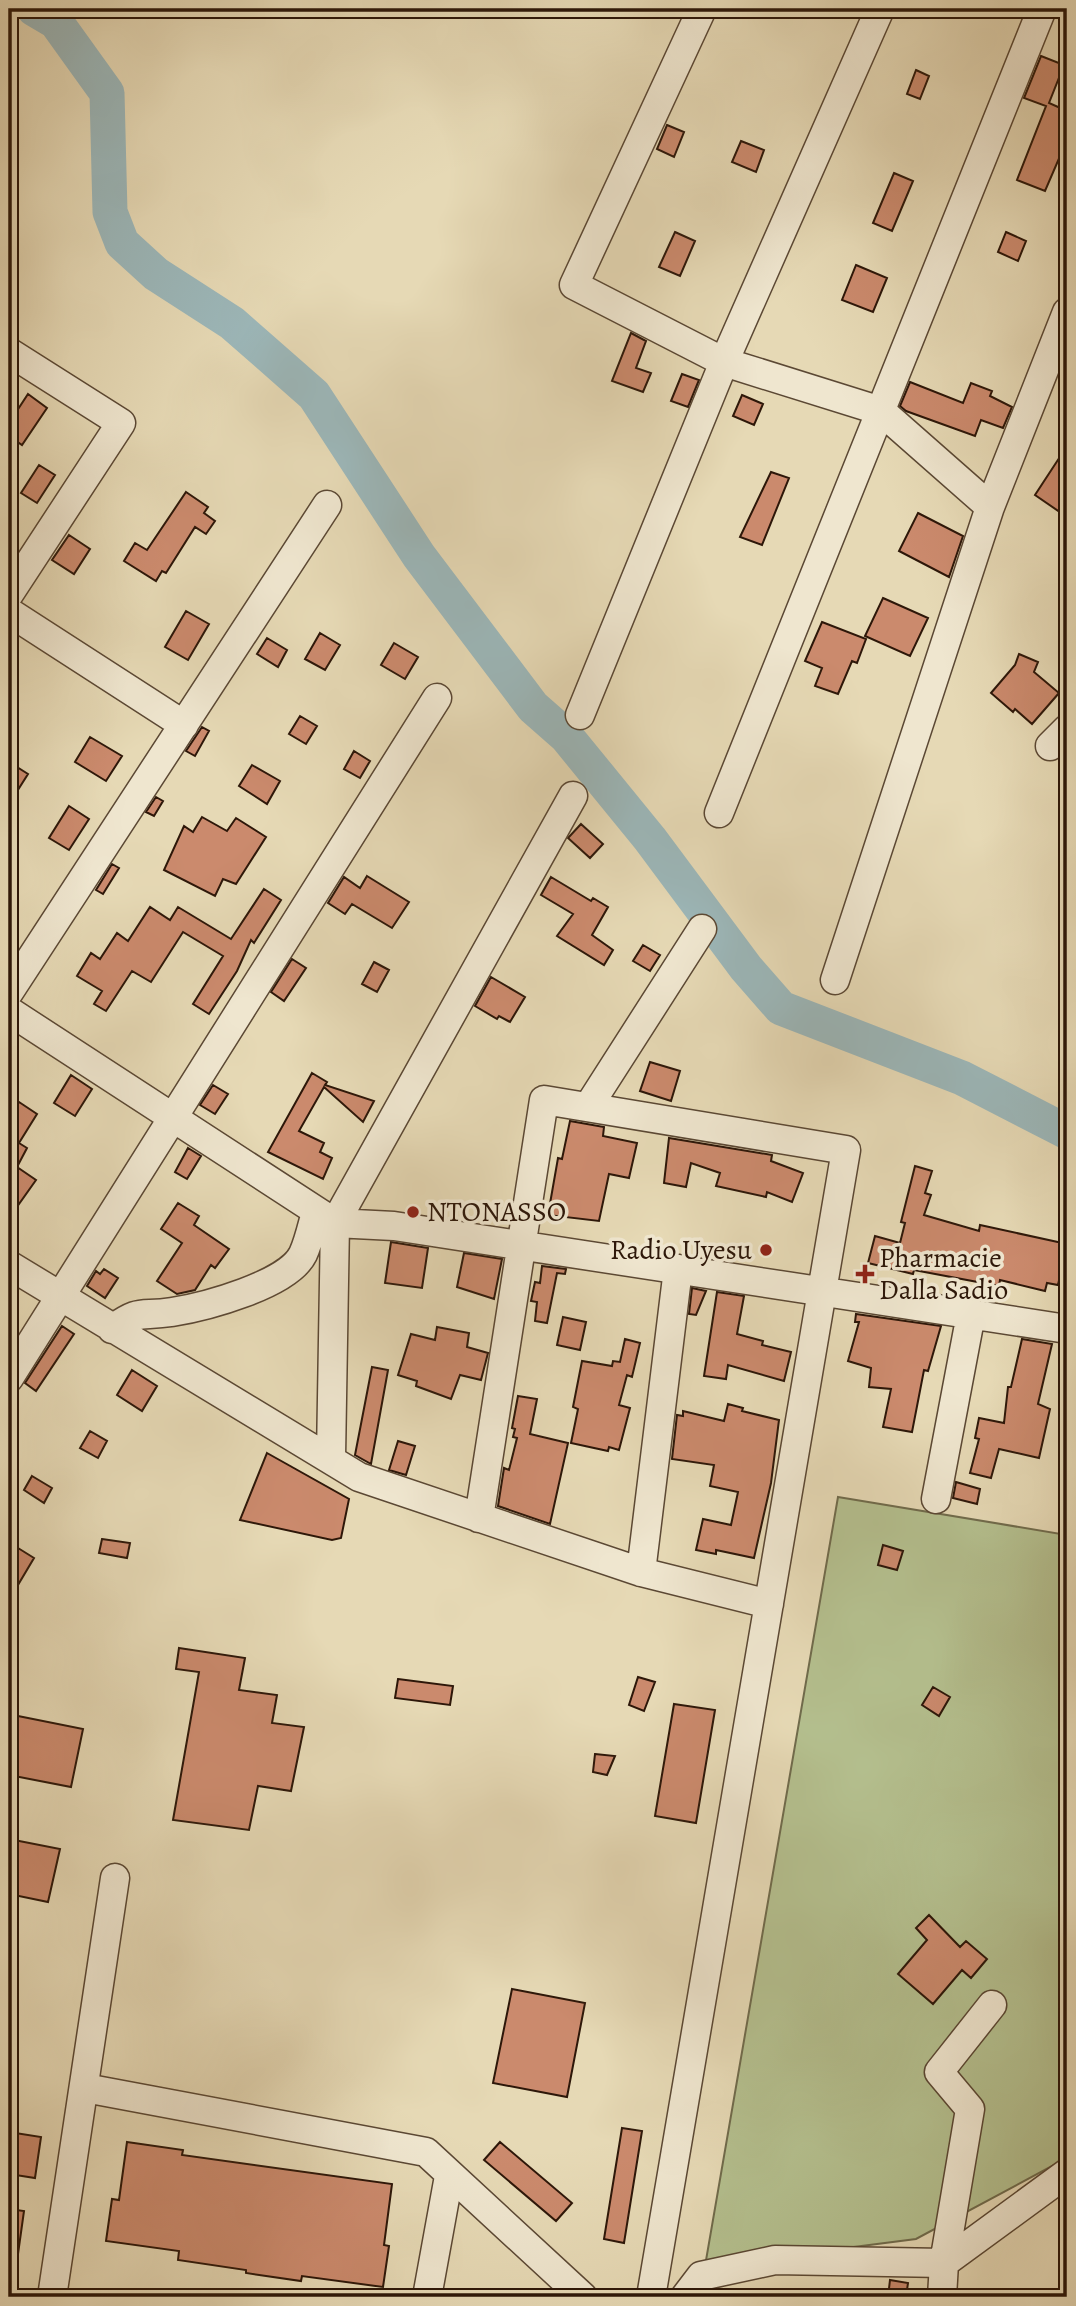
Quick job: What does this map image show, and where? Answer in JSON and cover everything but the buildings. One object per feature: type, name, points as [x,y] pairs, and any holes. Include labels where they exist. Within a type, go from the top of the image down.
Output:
[{"type":"street","points":[[702,9],[574,285],[724,362],[881,411],[990,507]]},
{"type":"street","points":[[580,715],[724,362],[880,9]]},
{"type":"street","points":[[719,813],[1042,9]]},
{"type":"street","points":[[835,980],[990,507],[1067,312]]},
{"type":"street","points":[[9,352],[121,423],[9,594]]},
{"type":"street","points":[[9,992],[327,505]]},
{"type":"street","points":[[9,612],[184,724]]},
{"type":"street","points":[[9,1378],[437,698]]},
{"type":"street","points":[[112,1329],[135,1313],[169,1312],[213,1304],[277,1278],[302,1256],[573,796]]},
{"type":"street","points":[[587,1107],[702,929]]},
{"type":"street","points":[[9,1011],[326,1218],[521,1245],[1067,1329]]},
{"type":"street","points":[[479,1518],[544,1100],[846,1150],[651,2297]]},
{"type":"street","points":[[326,1218],[331,1457]]},
{"type":"street","points":[[9,1265],[60,1298],[331,1457],[359,1477],[641,1572],[769,1604]]},
{"type":"street","points":[[641,1572],[678,1269]]},
{"type":"street","points":[[936,1499],[971,1314]]},
{"type":"street","points":[[52,2297],[115,1878]]},
{"type":"street","points":[[942,2297],[944,2263],[970,2109],[939,2072],[992,2004]]},
{"type":"street","points":[[85,2088],[426,2152],[583,2297]]},
{"type":"street","points":[[685,2297],[701,2276],[775,2260],[944,2263],[1067,2173]]},
{"type":"street","points":[[427,2297],[449,2176]]},
{"type":"green space","points":[[838,1497],[1067,1535],[1067,2158],[916,2239],[705,2266]]},
{"type":"waterway","points":[[34,9],[56,22],[107,93],[110,212],[122,243],[156,274],[232,323],[314,395],[419,556],[533,707],[566,736],[650,839],[746,968],[781,1008],[962,1078],[1067,1132]]},
{"type":"place","name":"NTONASSO","points":[[413,1212]]},
{"type":"place","name":"Radio Uyesu","points":[[766,1250]]},
{"type":"place","name":"Pharmacie Dalla Sadio","points":[[865,1274]]}]
